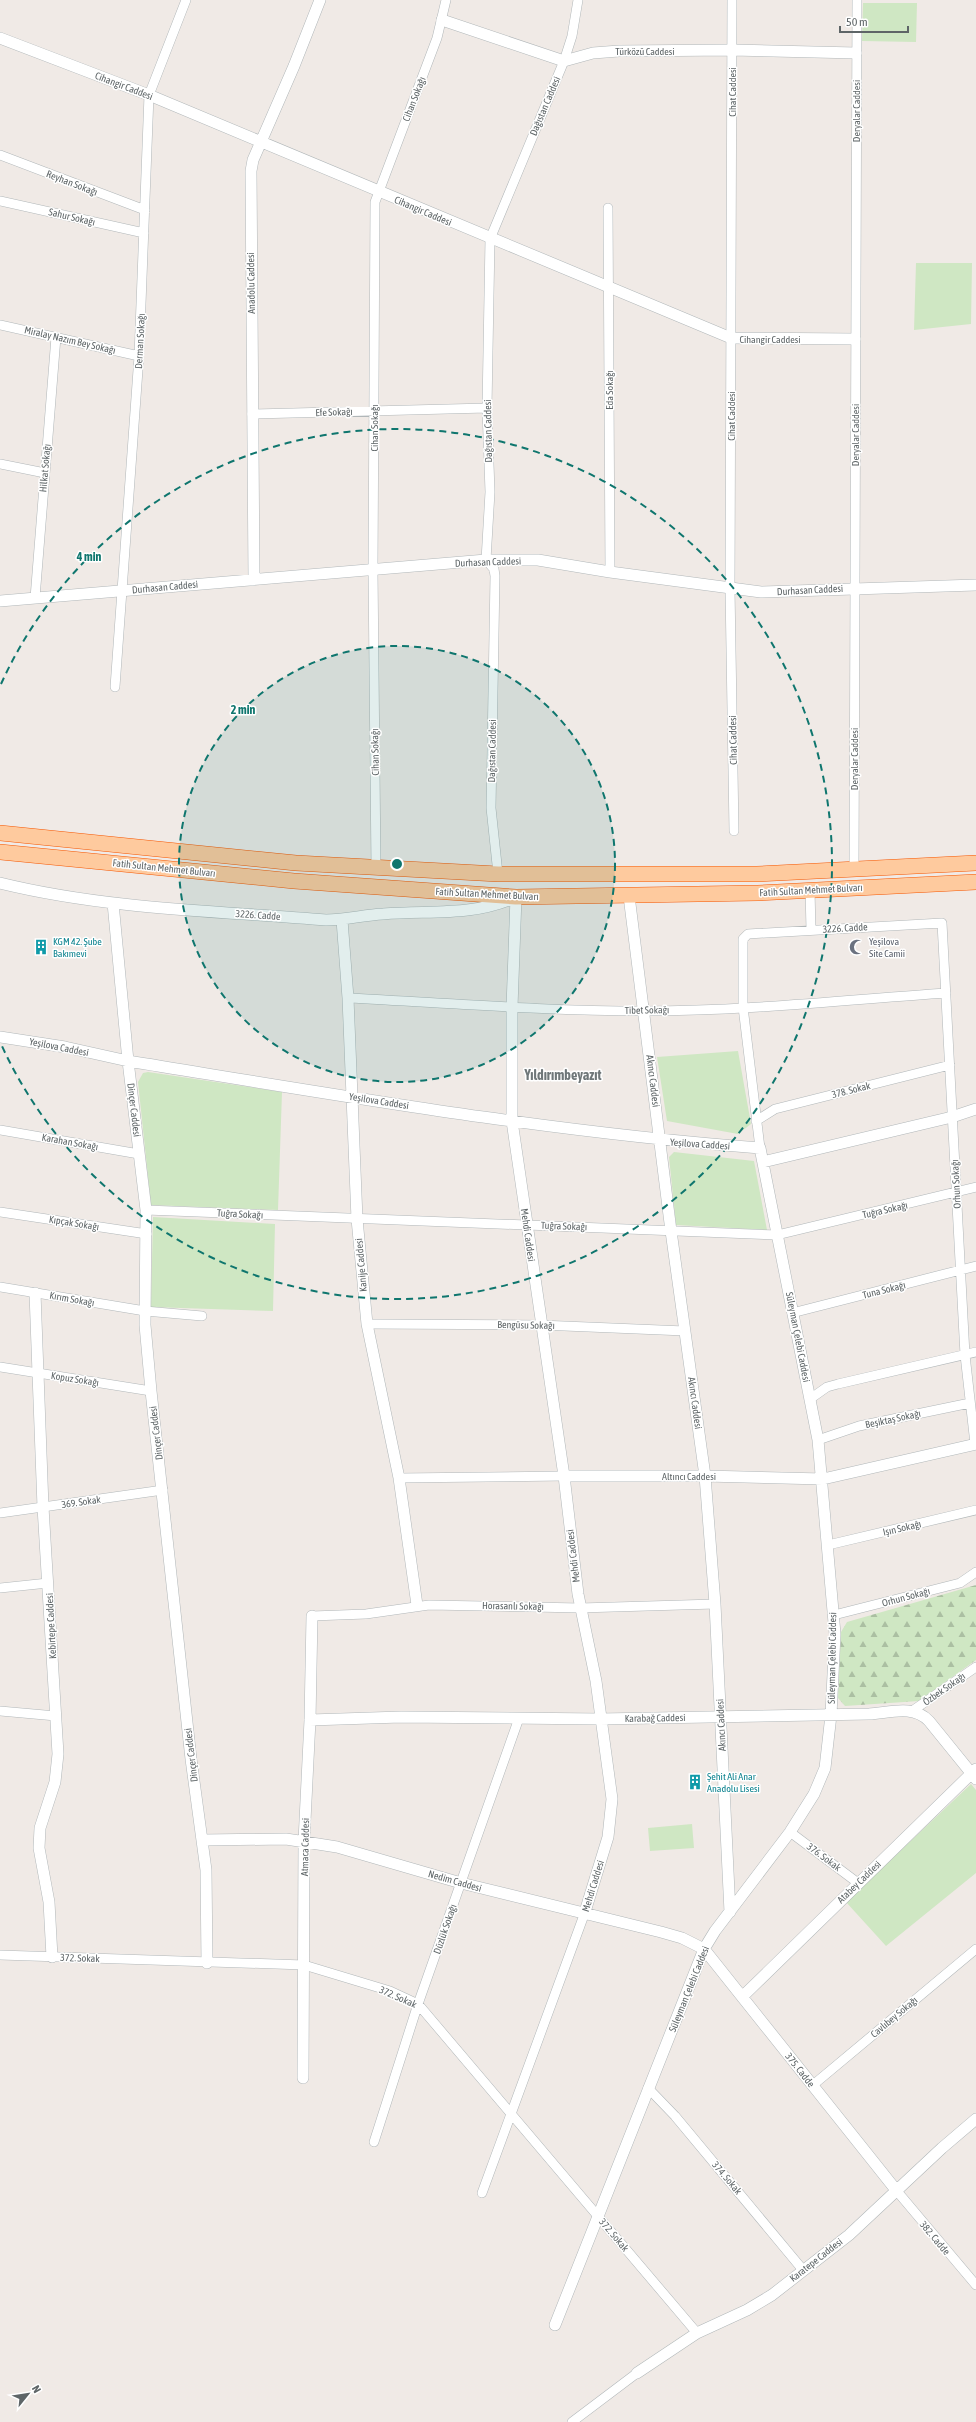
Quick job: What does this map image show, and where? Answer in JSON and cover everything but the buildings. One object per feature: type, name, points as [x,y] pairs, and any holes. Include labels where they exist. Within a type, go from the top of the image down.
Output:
[{"type":"highway","name":"Fatih Sultan Mehmet Bulvarı","points":[[0,833],[296,862],[376,868],[498,874],[757,874],[976,863]]},
{"type":"highway","name":"Fatih Sultan Mehmet Bulvarı","points":[[0,852],[294,882],[516,897],[629,896],[810,890],[976,882]]},
{"type":"street","name":"Derman Sokağı","points":[[115,687],[139,356],[149,95],[186,0]]},
{"type":"street","name":"Anadolu Caddesi","points":[[254,580],[250,186],[253,160],[294,66],[320,0]]},
{"type":"street","name":"Cihan Sokağı","points":[[376,868],[373,570],[373,242],[377,191],[418,89],[442,20],[446,0]]},
{"type":"street","name":"Dağıstan Caddesi","points":[[498,874],[491,808],[495,576],[494,569],[486,560],[490,492],[487,408],[490,239],[564,61],[572,36],[578,0]]},
{"type":"street","name":"Cihat Caddesi","points":[[732,0],[730,589],[734,831]]},
{"type":"street","name":"Deryalar Caddesi","points":[[854,869],[856,0]]},
{"type":"street","points":[[442,20],[564,61]]},
{"type":"street","name":"Cihangir Caddesi","points":[[0,38],[149,95],[490,239],[731,338],[855,339]]},
{"type":"street","name":"Türközü Caddesi","points":[[564,61],[579,55],[606,52],[732,50],[856,53]]},
{"type":"street","name":"Reyhan Sokağı","points":[[0,155],[145,210]]},
{"type":"street","name":"Sahur Sokağı","points":[[0,201],[144,233]]},
{"type":"street","name":"Eda Sokağı","points":[[608,208],[610,572]]},
{"type":"street","name":"Miralay Nazım Bey Sokağı","points":[[0,325],[139,356]]},
{"type":"street","name":"Hilkat Sokağı","points":[[34,598],[56,337]]},
{"type":"street","name":"Efe Sokağı","points":[[252,414],[487,408]]},
{"type":"street","points":[[0,464],[45,473]]},
{"type":"street","name":"Durhasan Caddesi","points":[[0,601],[486,560],[538,560],[730,589],[782,592],[854,588],[976,585]]},
{"type":"street","name":"3226. Cadde","points":[[0,883],[49,894],[113,903],[342,920],[382,914],[483,909],[516,897]]},
{"type":"street","points":[[810,890],[811,930]]},
{"type":"street","name":"Akıncı Caddesi","points":[[629,896],[661,1141],[671,1231],[705,1476],[715,1604],[730,1912]]},
{"type":"street","name":"Mehdi Caddesi","points":[[482,2193],[584,1915],[608,1837],[612,1812],[595,1674],[580,1608],[564,1476],[540,1325],[512,1121],[512,1007],[516,897]]},
{"type":"street","name":"Dinçer Caddesi","points":[[113,903],[128,1061],[146,1210],[147,1234],[145,1311],[151,1391],[163,1490],[191,1758],[203,1840],[207,1885],[207,1963]]},
{"type":"street","name":"Kanije Caddesi","points":[[342,920],[348,998],[357,1219],[367,1324],[399,1478],[417,1605]]},
{"type":"street","name":"3226. Cadde","points":[[748,934],[942,923]]},
{"type":"street","name":"Orhun Sokağı","points":[[942,923],[965,1355],[976,1444]]},
{"type":"street","name":"Süleyman Çelebi Caddesi","points":[[555,2325],[597,2215],[704,1949],[790,1832],[820,1782],[825,1768],[831,1714],[834,1616],[823,1479],[818,1440],[792,1313],[756,1121],[742,1007],[742,946],[743,939],[748,934]]},
{"type":"street","name":"Tibet Sokağı","points":[[348,998],[512,1007],[644,1011],[742,1007],[946,993]]},
{"type":"street","name":"Yeşilova Caddesi","points":[[0,1037],[65,1047],[128,1061],[512,1121],[661,1141],[760,1148]]},
{"type":"street","name":"378. Sokak","points":[[756,1121],[776,1109],[950,1065]]},
{"type":"street","points":[[763,1162],[952,1117],[976,1109]]},
{"type":"street","name":"Karahan Sokağı","points":[[0,1130],[139,1154]]},
{"type":"street","name":"Tuğra Sokağı","points":[[146,1210],[777,1235],[976,1187]]},
{"type":"street","name":"Kıpçak Sokağı","points":[[0,1212],[147,1234]]},
{"type":"street","name":"Tuna Sokağı","points":[[792,1313],[976,1266]]},
{"type":"street","name":"Kırım Sokağı","points":[[0,1287],[145,1311]]},
{"type":"street","name":"Kebirtepe Caddesi","points":[[35,1293],[43,1507],[56,1716],[57,1769],[40,1828],[39,1848],[48,1902],[52,1957]]},
{"type":"street","points":[[145,1311],[202,1316]]},
{"type":"street","name":"Bengüsu Sokağı","points":[[367,1324],[540,1325],[685,1331]]},
{"type":"street","points":[[810,1399],[827,1387],[976,1352]]},
{"type":"street","name":"Kopuz Sokağı","points":[[0,1367],[151,1391]]},
{"type":"street","name":"Beşiktaş Sokağı","points":[[818,1440],[859,1426],[970,1403]]},
{"type":"street","name":"Altıncı Caddesi","points":[[399,1478],[705,1476],[823,1479],[903,1462],[976,1444]]},
{"type":"street","name":"369. Sokak","points":[[0,1513],[163,1490]]},
{"type":"street","name":"Işın Sokağı","points":[[828,1545],[976,1510]]},
{"type":"street","name":"Orhun Sokağı","points":[[834,1616],[960,1583],[976,1572]]},
{"type":"street","points":[[0,1588],[48,1582]]},
{"type":"street","name":"Horasanlı Sokağı","points":[[312,1616],[366,1614],[417,1605],[580,1608],[715,1604]]},
{"type":"street","name":"Atmaca Caddesi","points":[[303,2078],[304,1841],[310,1720],[312,1616]]},
{"type":"street","name":"Özbek Sokağı","points":[[912,1711],[976,1667]]},
{"type":"street","points":[[0,1710],[56,1716]]},
{"type":"street","points":[[912,1711],[920,1714],[929,1721],[975,1774]]},
{"type":"street","name":"Karabağ Caddesi","points":[[310,1720],[401,1717],[600,1719],[912,1711]]},
{"type":"street","name":"Düzlük Sokağı","points":[[374,2142],[418,2004],[519,1718]]},
{"type":"street","name":"Atabey Caddesi","points":[[742,1996],[858,1883],[975,1774]]},
{"type":"street","name":"376. Sokak","points":[[790,1832],[858,1883]]},
{"type":"street","name":"Nedim Caddesi","points":[[203,1840],[265,1838],[304,1841],[337,1847],[461,1884],[584,1915],[661,1932],[682,1938],[704,1949]]},
{"type":"street","name":"375. Cadde","points":[[704,1949],[896,2190]]},
{"type":"street","name":"Cavlıbey Sokağı","points":[[813,2086],[976,1949]]},
{"type":"street","name":"372. Sokak","points":[[0,1955],[304,1965],[390,1991],[418,2004],[697,2333]]},
{"type":"street","name":"374. Sokak","points":[[648,2088],[675,2116],[803,2270]]},
{"type":"street","name":"Karatepe Caddesi","points":[[636,2373],[697,2333],[761,2302],[849,2235],[896,2190],[976,2119]]},
{"type":"street","name":"382. Cadde","points":[[896,2190],[976,2286]]},
{"type":"street","points":[[572,2422],[636,2373]]},
{"type":"green space","points":[[863,3],[917,3],[916,42],[862,41]]},
{"type":"green space","points":[[916,263],[972,263],[971,324],[914,330]]},
{"type":"green space","points":[[738,1051],[751,1124],[738,1134],[667,1121],[657,1057]]},
{"type":"green space","points":[[148,1072],[282,1092],[278,1210],[151,1205],[138,1082],[143,1073]]},
{"type":"green space","points":[[674,1152],[754,1161],[767,1230],[676,1225],[669,1157]]},
{"type":"green space","points":[[153,1217],[275,1224],[273,1311],[151,1307]]},
{"type":"green space","points":[[976,1585],[976,1660],[919,1701],[845,1706],[838,1698],[841,1632],[847,1622]]},
{"type":"green space","points":[[971,1784],[976,1790],[976,1873],[886,1946],[846,1902]]},
{"type":"green space","points":[[692,1824],[694,1848],[650,1851],[648,1828]]},
{"type":"place","name":"KGM 42. Şube Bakımevi","points":[[41,947]]},
{"type":"place","name":"Yeşilova Site Camii","points":[[857,947]]},
{"type":"place","name":"Şehit Ali Anar Anadolu Lisesi","points":[[695,1782]]},
{"type":"district","name":"Yıldırımbeyazıt","points":[[563,1075]]}]
